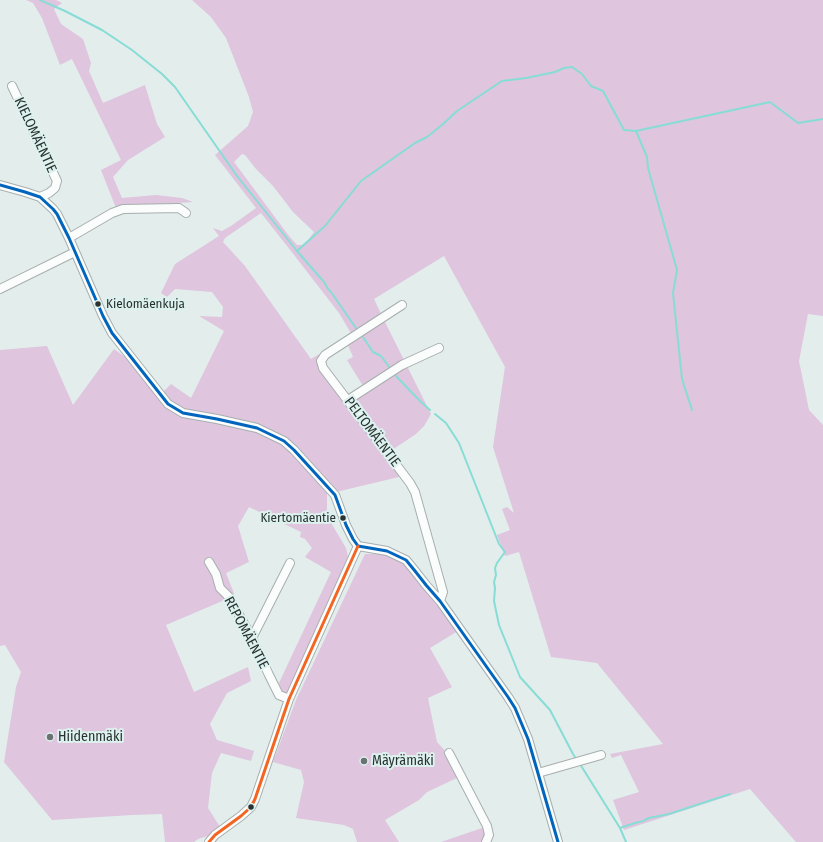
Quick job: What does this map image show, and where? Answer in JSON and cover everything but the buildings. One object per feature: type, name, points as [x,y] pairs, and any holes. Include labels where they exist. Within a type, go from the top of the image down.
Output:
[{"type":"street","name":"KIELOMÄENTIE","points":[[12,86],[57,181],[55,188],[50,193],[40,197]]},
{"type":"street","points":[[0,185],[40,197],[57,214],[76,252],[103,316],[112,333],[168,404],[183,413],[257,428],[284,441],[335,495],[346,525],[353,540],[358,546],[387,551],[406,560],[440,600],[508,697],[514,708],[528,740],[558,842]]},
{"type":"street","points":[[69,238],[112,213],[122,209],[179,208],[186,213]]},
{"type":"street","points":[[0,288],[76,252]]},
{"type":"street","name":"PELTOMÄENTIE","points":[[402,306],[325,355],[321,361],[323,368],[410,483],[415,492],[443,592],[440,600]]},
{"type":"street","points":[[348,400],[402,364],[439,348]]},
{"type":"street","points":[[203,842],[210,842],[215,835],[251,807],[289,699],[358,546]]},
{"type":"street","name":"REPOMÄENTIE","points":[[209,562],[216,574],[220,588],[229,597],[252,638],[279,695],[289,699]]},
{"type":"street","points":[[252,638],[290,563]]},
{"type":"street","points":[[449,753],[488,826],[489,835],[486,842]]},
{"type":"street","points":[[538,774],[601,755]]},
{"type":"shaded area","points":[[26,0],[56,0],[62,3],[54,9],[61,24],[83,39],[91,63],[89,71],[103,103],[145,85],[157,124],[165,137],[128,160],[113,177],[122,198],[156,195],[182,198],[193,202],[116,208],[101,170],[121,160],[72,59],[60,65],[42,18],[33,3]]},
{"type":"shaded area","points":[[192,0],[823,0],[823,316],[808,314],[799,361],[809,410],[823,425],[823,842],[796,842],[750,789],[624,830],[613,800],[639,792],[621,755],[612,758],[610,754],[663,744],[597,663],[551,657],[519,552],[505,556],[497,535],[510,530],[502,509],[507,507],[514,513],[493,447],[505,367],[444,256],[374,299],[382,316],[352,335],[339,313],[261,213],[225,238],[223,242],[245,266],[311,359],[323,352],[319,361],[403,476],[336,492],[284,438],[256,423],[188,411],[167,400],[163,392],[171,384],[191,398],[224,331],[199,316],[222,317],[223,307],[212,292],[175,289],[167,297],[161,293],[175,264],[219,236],[213,228],[222,231],[256,208],[215,155],[248,126],[253,112],[249,97],[226,38],[211,17]],"holes":[[[242,154],[245,155],[256,169],[273,186],[293,212],[314,232],[302,245],[297,245],[289,236],[234,162]]]},
{"type":"shaded area","points":[[384,320],[404,360],[363,386],[347,360],[353,357],[347,343]]},
{"type":"shaded area","points":[[47,346],[73,405],[114,349],[129,360],[165,406],[177,414],[255,432],[286,447],[306,466],[327,493],[327,516],[346,548],[348,557],[288,693],[282,691],[279,683],[331,572],[305,557],[312,548],[305,539],[300,537],[301,532],[249,507],[238,526],[249,562],[226,573],[235,596],[224,586],[227,599],[166,625],[194,692],[248,667],[251,681],[227,693],[210,724],[217,740],[254,751],[251,761],[221,753],[212,773],[208,808],[220,827],[208,836],[194,842],[165,842],[162,814],[52,820],[4,762],[16,687],[21,672],[5,645],[0,646],[0,350]]},
{"type":"shaded area","points":[[407,366],[431,414],[424,426],[416,434],[389,452],[351,400]]},
{"type":"shaded area","points":[[365,554],[384,554],[404,564],[458,631],[430,648],[452,687],[428,698],[437,742],[447,753],[459,777],[427,792],[419,800],[385,820],[399,842],[357,842],[353,829],[344,825],[296,818],[304,782],[301,770],[273,762],[296,700]]},
{"type":"shaded area","points":[[485,827],[486,836],[482,842],[441,842]]},
{"type":"waterway","points":[[40,0],[102,30],[132,50],[162,74],[175,87],[237,176],[297,251],[324,282],[358,331]]},
{"type":"waterway","points":[[297,251],[325,226],[361,181],[415,143],[427,137],[457,111],[502,81],[526,78],[572,67],[582,74],[591,86],[603,91],[624,130],[636,131],[770,102],[798,123],[823,119]]},
{"type":"waterway","points":[[636,131],[647,157],[648,168],[677,270],[673,293],[682,379],[692,410]]},
{"type":"waterway","points":[[363,337],[373,352],[381,356],[390,368]]},
{"type":"waterway","points":[[394,374],[430,410]]},
{"type":"waterway","points":[[435,414],[446,423],[459,443],[499,544],[505,552],[495,568],[496,575],[494,582],[494,601],[499,625],[520,677],[550,710],[577,760]]},
{"type":"waterway","points":[[580,764],[620,828],[626,842]]},
{"type":"waterway","points":[[620,828],[730,794]]},
{"type":"transit line","points":[[0,185],[40,197],[57,214],[112,333],[168,404],[183,413],[257,428],[284,441],[335,495],[346,525],[358,546],[387,551],[406,560],[440,601],[515,708],[528,739],[558,842]]},
{"type":"transit line","points":[[209,842],[215,835],[251,807],[289,699],[358,546]]},
{"type":"place","name":"Kielomäenkuja","points":[[98,304]]},
{"type":"place","name":"Kiertomäentie","points":[[343,518]]},
{"type":"place","name":"Hiidenmäki","points":[[50,737]]},
{"type":"place","name":"Mäyrämäki","points":[[364,761]]}]
